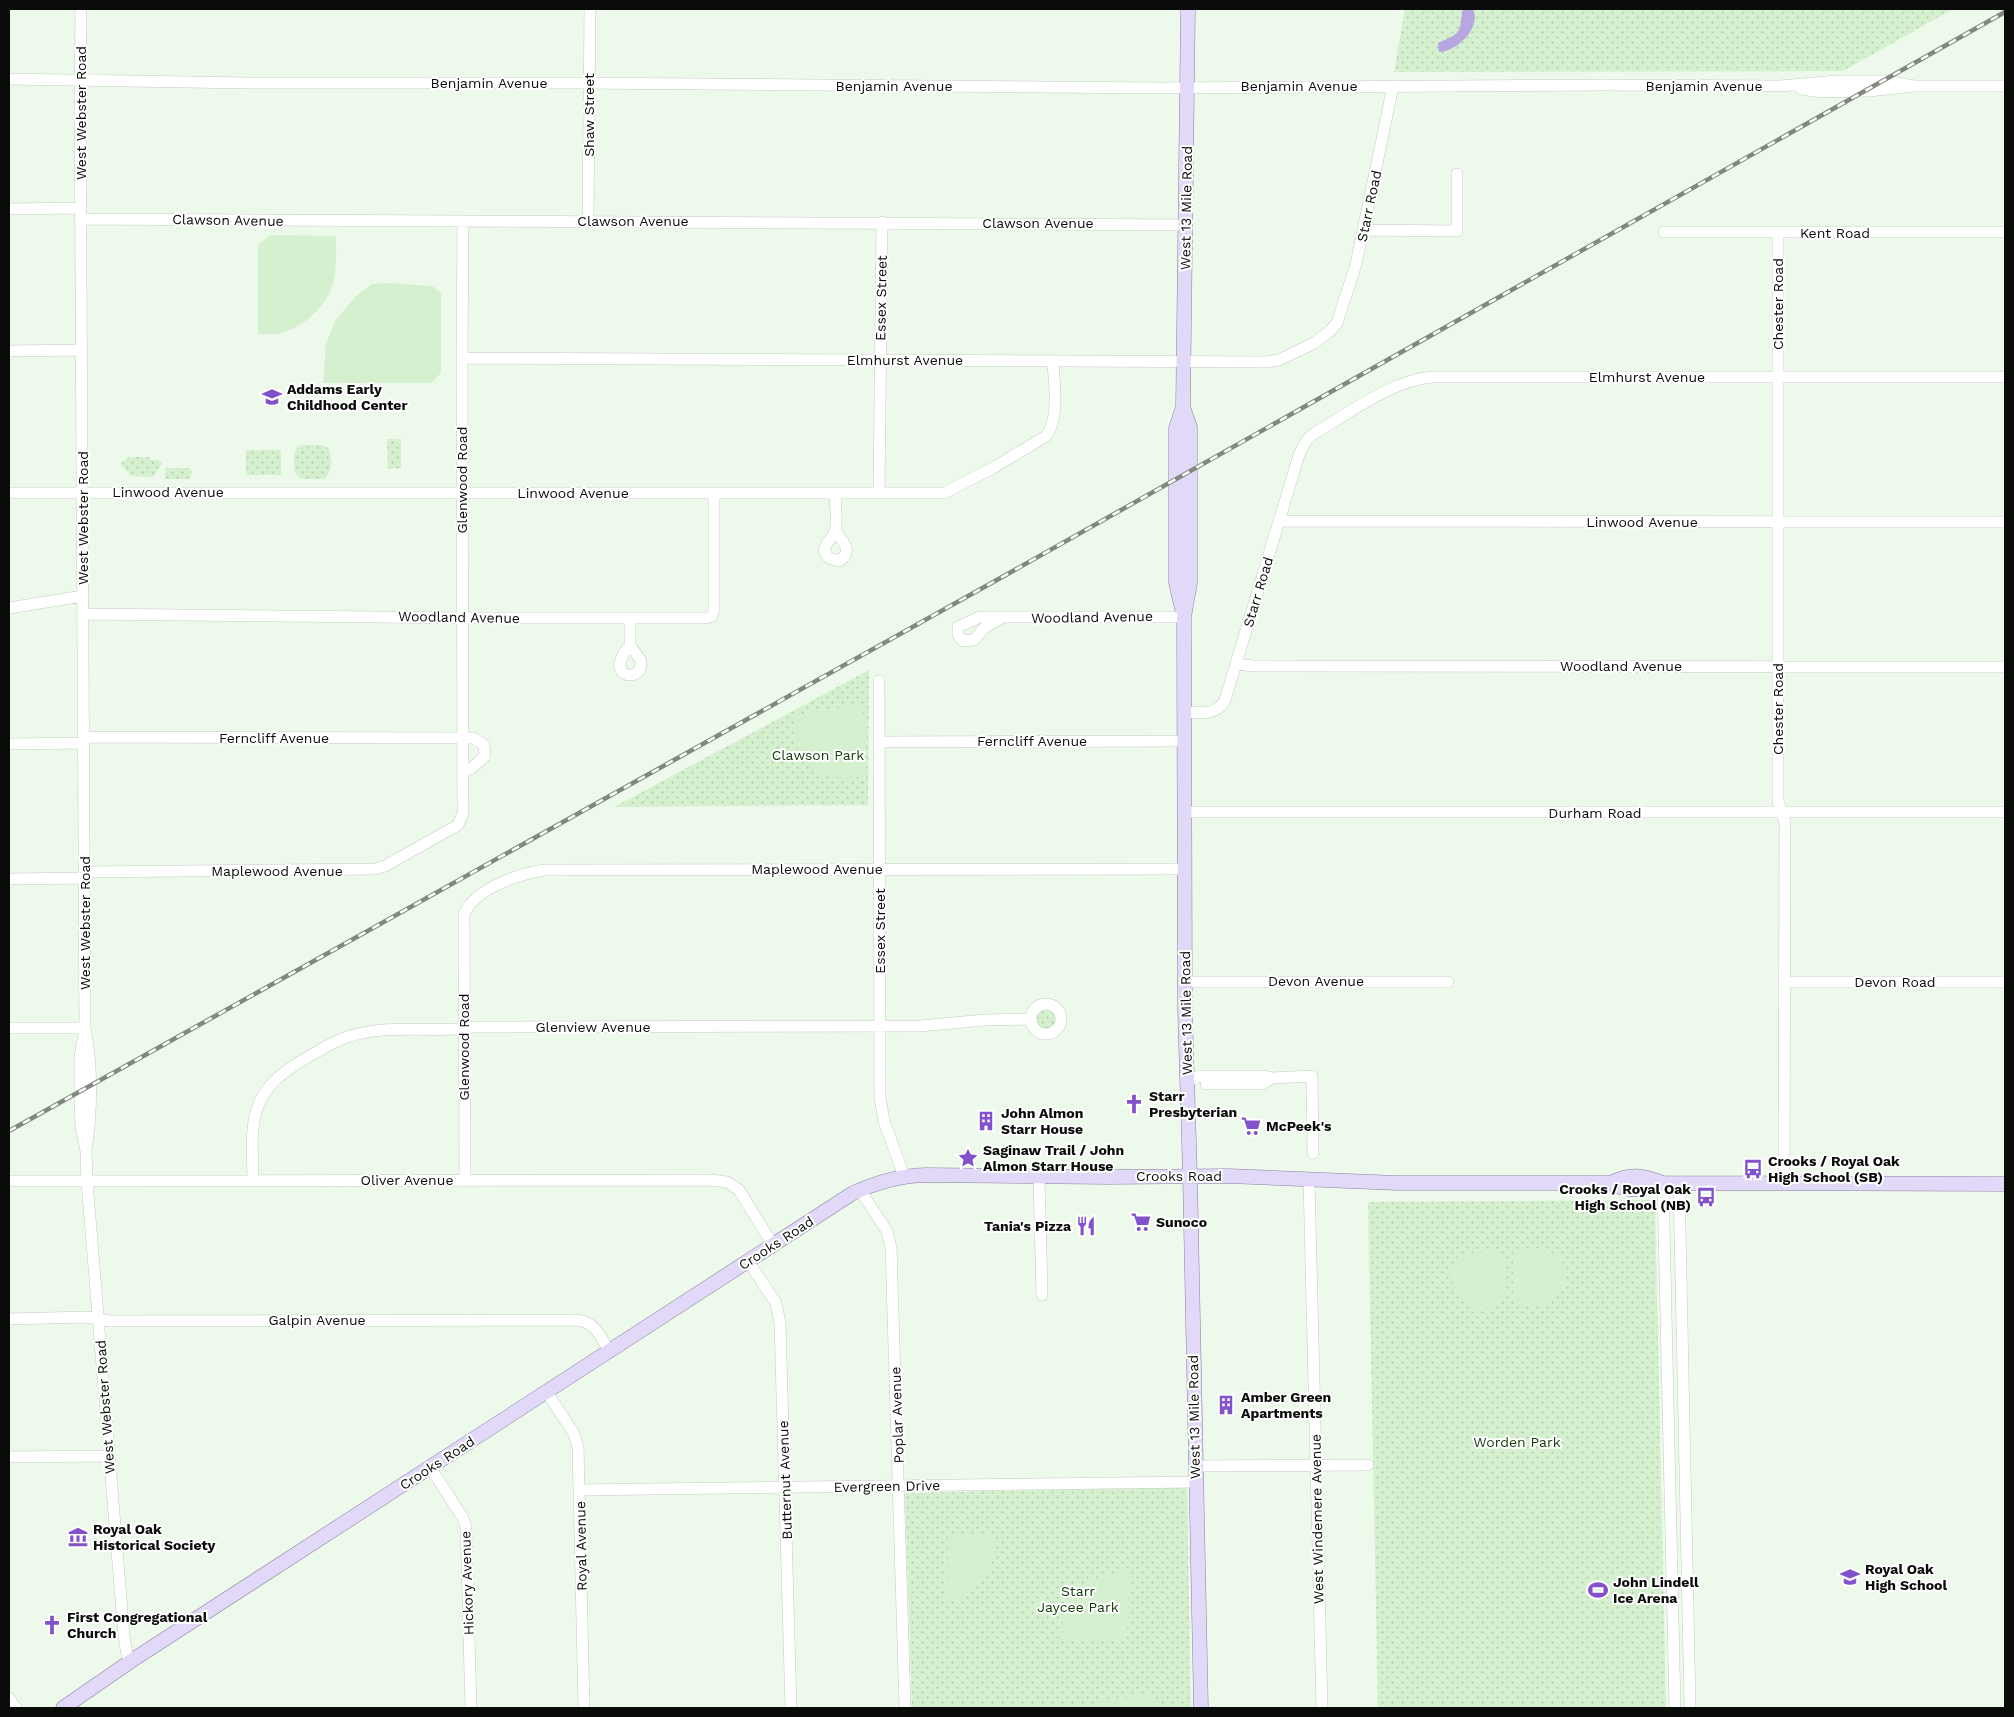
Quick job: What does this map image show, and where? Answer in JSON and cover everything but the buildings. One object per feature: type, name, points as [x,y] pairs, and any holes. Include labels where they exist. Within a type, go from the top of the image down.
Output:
[{"type":"main road","name":"West 13 Mile Road","points":[[1188,9],[1184,361],[1183,407],[1176,428],[1176,583],[1184,617],[1184,982],[1201,1708]]},
{"type":"main road","name":"Crooks Road","points":[[63,1708],[131,1661],[748,1261],[860,1190],[880,1181],[904,1176],[926,1175],[1260,1177],[1397,1183],[1610,1183],[1624,1189],[1644,1189],[1663,1183],[2005,1184]]},
{"type":"street","name":"West Webster Road","points":[[81,9],[85,875],[85,1028],[80,1057],[81,1125],[86,1151],[108,1456],[125,1648],[131,1661]]},
{"type":"street","name":"Shaw Street","points":[[588,221],[590,9]]},
{"type":"street","name":"Benjamin Avenue","points":[[9,79],[247,83],[1187,87],[1780,86],[1838,81],[1886,81],[1914,86],[2005,86]]},
{"type":"street","name":"Starr Road","points":[[1337,322],[1356,264],[1393,86]]},
{"type":"street","points":[[1364,230],[1457,231],[1457,174]]},
{"type":"street","name":"Clawson Avenue","points":[[9,209],[81,214],[463,221],[1186,225]]},
{"type":"street","name":"Glenwood Road","points":[[458,826],[464,813],[462,618],[463,221]]},
{"type":"street","name":"Essex Street","points":[[879,493],[882,222]]},
{"type":"street","name":"Kent Road","points":[[1664,232],[2005,232]]},
{"type":"street","name":"Chester Road","points":[[1778,233],[1778,800],[1785,822],[1784,1184]]},
{"type":"street","name":"Elmhurst Avenue","points":[[462,358],[1274,361],[1314,343],[1330,331],[1337,322]]},
{"type":"street","points":[[9,351],[82,350]]},
{"type":"street","name":"Linwood Avenue","points":[[9,492],[835,494],[949,492],[1041,441],[1050,429],[1053,416],[1053,361]]},
{"type":"street","name":"Elmhurst Avenue","points":[[1306,441],[1313,434],[1391,388],[1418,378],[2005,377]]},
{"type":"street","name":"Starr Road","points":[[1184,712],[1215,711],[1221,707],[1225,700],[1299,454],[1306,441]]},
{"type":"street","name":"Woodland Avenue","points":[[83,614],[462,618],[707,618],[712,616],[714,610],[714,493]]},
{"type":"street","points":[[835,494],[836,531]]},
{"type":"street","name":"Linwood Avenue","points":[[1279,521],[2005,522]]},
{"type":"street","points":[[9,608],[83,596]]},
{"type":"street","name":"Woodland Avenue","points":[[1001,618],[1184,617]]},
{"type":"street","points":[[630,618],[630,644]]},
{"type":"street","name":"Woodland Avenue","points":[[1236,664],[1254,666],[2005,667]]},
{"type":"street","name":"Essex Street","points":[[879,681],[880,1104],[884,1122],[904,1176]]},
{"type":"street","points":[[463,738],[473,738],[484,745],[486,753],[477,764],[463,772]]},
{"type":"street","name":"Ferncliff Avenue","points":[[9,744],[84,740],[463,738]]},
{"type":"street","name":"Ferncliff Avenue","points":[[880,742],[1184,741]]},
{"type":"street","name":"Durham Road","points":[[1184,812],[2005,812]]},
{"type":"street","name":"Maplewood Avenue","points":[[9,879],[85,875],[374,869],[385,866],[458,826]]},
{"type":"street","name":"Maplewood Avenue","points":[[464,914],[472,901],[504,882],[524,874],[543,870],[1185,869]]},
{"type":"street","name":"Glenwood Road","points":[[464,914],[465,1180]]},
{"type":"street","name":"Devon Avenue","points":[[1184,982],[1448,982]]},
{"type":"street","name":"Devon Road","points":[[1785,982],[2005,982]]},
{"type":"street","name":"Glenview Avenue","points":[[253,1180],[255,1117],[264,1094],[280,1075],[346,1037],[360,1033],[386,1029],[464,1028],[920,1026],[986,1020],[1030,1019]]},
{"type":"street","points":[[9,1028],[85,1028]]},
{"type":"street","points":[[1187,1081],[1200,1084],[1263,1084],[1272,1078],[1312,1076],[1313,1153]]},
{"type":"street","points":[[1039,1177],[1042,1295]]},
{"type":"street","name":"Oliver Avenue","points":[[9,1181],[719,1180],[734,1185],[739,1190],[773,1245]]},
{"type":"street","name":"West Windemere Avenue","points":[[1309,1180],[1322,1708]]},
{"type":"street","points":[[1663,1183],[1675,1708]]},
{"type":"street","points":[[1679,1183],[1690,1708]]},
{"type":"street","name":"Poplar Avenue","points":[[860,1190],[887,1231],[891,1247],[905,1708]]},
{"type":"street","points":[[1664,1233],[1680,1232]]},
{"type":"street","name":"Butternut Avenue","points":[[748,1261],[776,1303],[779,1313],[791,1708]]},
{"type":"street","points":[[1666,1315],[1678,1322],[1682,1322]]},
{"type":"street","name":"Galpin Avenue","points":[[9,1319],[86,1317],[110,1320],[582,1320],[594,1326],[609,1351]]},
{"type":"street","name":"Royal Avenue","points":[[547,1392],[577,1440],[584,1708]]},
{"type":"street","points":[[1669,1414],[1684,1414]]},
{"type":"street","points":[[9,1457],[108,1456]]},
{"type":"street","points":[[1196,1466],[1368,1465]]},
{"type":"street","name":"Hickory Avenue","points":[[430,1467],[463,1518],[466,1527],[472,1708]]},
{"type":"street","name":"Evergreen Drive","points":[[579,1490],[1195,1482]]},
{"type":"street","points":[[1672,1560],[1688,1559]]},
{"type":"street","points":[[1673,1614],[1688,1614]]},
{"type":"street","points":[[9,1698],[16,1708]]},
{"type":"green space","points":[[1405,9],[1953,9],[1843,71],[1394,72]]},
{"type":"green space","points":[[270,235],[336,236],[335,274],[327,297],[314,314],[287,331],[277,334],[258,334],[258,245]]},
{"type":"green space","points":[[372,284],[432,286],[441,293],[441,373],[431,383],[323,383],[326,344],[335,321],[356,296]]},
{"type":"green space","points":[[387,439],[401,439],[401,468],[388,469]]},
{"type":"green space","points":[[302,445],[322,445],[328,448],[331,464],[325,479],[301,479],[295,473],[295,453],[298,447]]},
{"type":"green space","points":[[246,450],[281,450],[281,475],[246,475]]},
{"type":"green space","points":[[129,457],[149,457],[162,463],[153,477],[131,476],[120,464]]},
{"type":"green space","points":[[165,468],[190,468],[192,472],[189,479],[165,479]]},
{"type":"green space","name":"Clawson Park","points":[[869,670],[868,805],[614,807]]},
{"type":"green space","points":[[862,703],[866,776],[849,778],[821,773],[800,754],[794,736],[794,716]]},
{"type":"green space","points":[[1047,1009],[1054,1012],[1057,1019],[1054,1026],[1047,1029],[1040,1026],[1037,1019],[1040,1012]]},
{"type":"green space","name":"Worden Park","points":[[1649,1200],[1654,1202],[1655,1207],[1666,1708],[1378,1708],[1368,1202]]},
{"type":"green space","points":[[1538,1249],[1551,1252],[1559,1258],[1566,1272],[1565,1283],[1560,1292],[1551,1300],[1541,1305],[1531,1306],[1521,1303],[1513,1295],[1513,1250]]},
{"type":"green space","points":[[1492,1251],[1505,1260],[1506,1295],[1492,1306],[1479,1309],[1468,1305],[1459,1296],[1453,1285],[1451,1274],[1454,1263],[1461,1256]]},
{"type":"green space","name":"Starr Jaycee Park","points":[[1187,1487],[1191,1708],[912,1708],[905,1493]]},
{"type":"green space","points":[[948,1536],[995,1536],[992,1559],[984,1578],[970,1593],[947,1602]]},
{"type":"green space","points":[[1129,1570],[1127,1639],[1062,1639],[1064,1614],[1069,1601],[1075,1593],[1100,1578]]},
{"type":"green space","points":[[1153,1695],[1154,1708],[1101,1708],[1100,1700]]},
{"type":"shaded area","points":[[1463,9],[1473,9],[1475,16],[1471,31],[1453,48],[1439,52],[1438,43],[1456,34],[1458,31]]},
{"type":"railway","points":[[9,1131],[1004,576],[2005,12]]},
{"type":"place","name":"Addams Early Childhood Center","points":[[272,397]]},
{"type":"place","name":"Starr Presbyterian","points":[[1134,1104]]},
{"type":"place","name":"John Almon Starr House","points":[[986,1121]]},
{"type":"place","name":"McPeek's","points":[[1251,1126]]},
{"type":"place","name":"Saginaw Trail / John Almon Starr House","points":[[968,1158]]},
{"type":"place","name":"Crooks / Royal Oak High School (SB)","points":[[1753,1169]]},
{"type":"place","name":"Crooks / Royal Oak High School (NB)","points":[[1706,1197]]},
{"type":"place","name":"Sunoco","points":[[1141,1222]]},
{"type":"place","name":"Tania's Pizza","points":[[1086,1226]]},
{"type":"place","name":"Amber Green Apartments","points":[[1226,1405]]},
{"type":"place","name":"Royal Oak Historical Society","points":[[78,1537]]},
{"type":"place","name":"Royal Oak High School","points":[[1850,1577]]},
{"type":"place","name":"John Lindell Ice Arena","points":[[1598,1590]]},
{"type":"place","name":"First Congregational Church","points":[[52,1625]]}]
